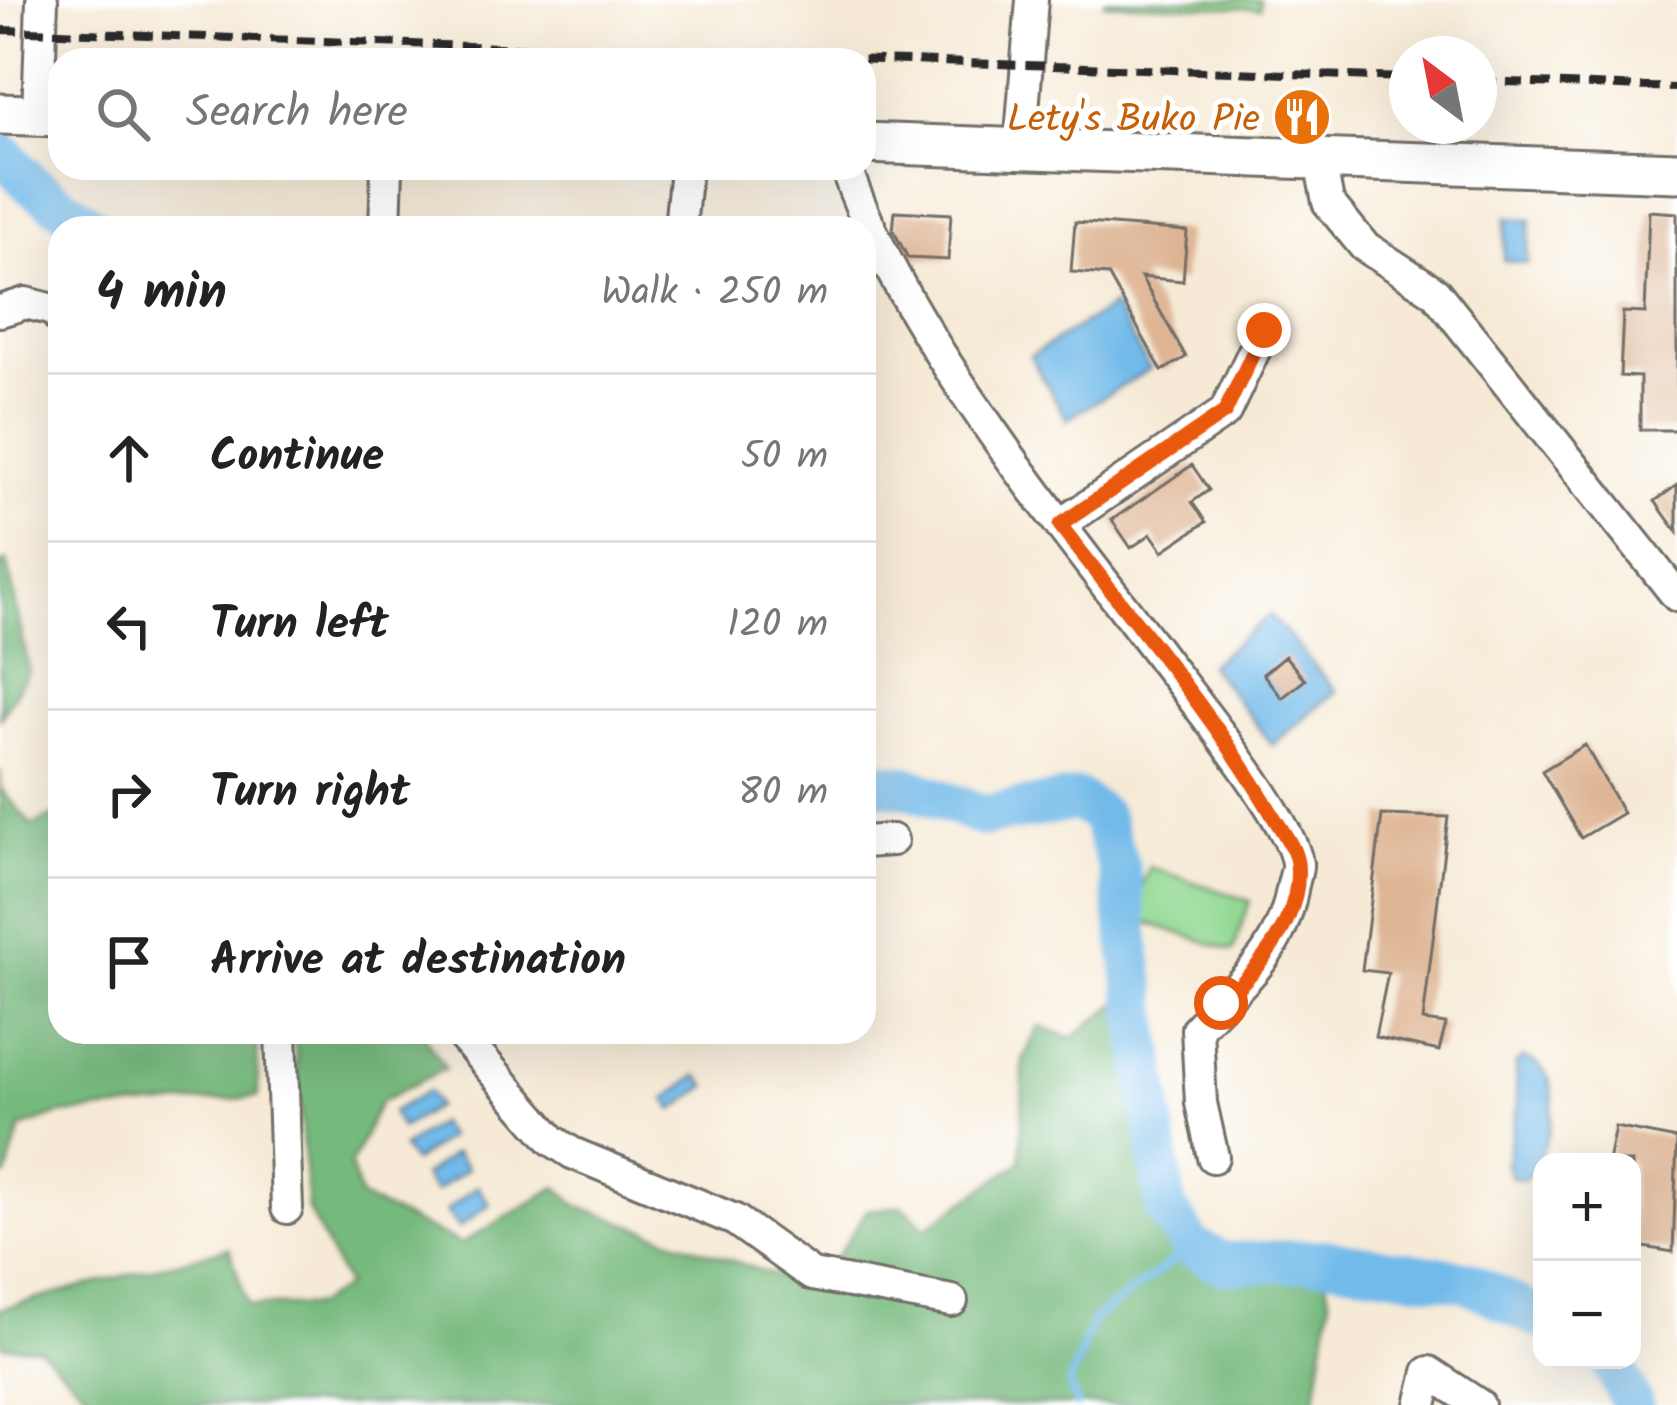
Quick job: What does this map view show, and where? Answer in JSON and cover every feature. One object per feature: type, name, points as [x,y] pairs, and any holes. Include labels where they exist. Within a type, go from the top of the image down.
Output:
[{"type":"main road","points":[[876,143],[1677,172]]},
{"type":"street","points":[[32,115],[42,0]]},
{"type":"street","points":[[1020,148],[1032,0]]},
{"type":"street","points":[[1320,161],[1328,202],[1340,217],[1364,246],[1435,292],[1677,596]]},
{"type":"street","points":[[385,216],[387,180]]},
{"type":"street","points":[[681,216],[685,180]]},
{"type":"street","points":[[850,180],[863,216]]},
{"type":"street","points":[[876,239],[1060,525],[1262,796],[1297,862],[1286,927],[1254,974],[1197,1029],[1202,1103],[1213,1157]]},
{"type":"street","points":[[0,311],[26,303],[48,309]]},
{"type":"street","points":[[1060,525],[1225,412],[1264,330]]},
{"type":"street","points":[[281,1044],[286,1208]]},
{"type":"street","points":[[469,1044],[552,1141],[572,1153],[735,1220],[812,1275],[952,1301]]},
{"type":"street","points":[[1421,1405],[1429,1372],[1479,1405]]},
{"type":"green space","points":[[1260,0],[1260,8],[1104,3]]},
{"type":"green space","points":[[7,561],[29,670],[0,718],[0,564]]},
{"type":"green space","points":[[0,770],[1,789],[32,826],[48,819],[48,1044],[257,1044],[258,1097],[60,1114],[21,1128],[7,1176],[0,1177]]},
{"type":"green space","points":[[1149,867],[1250,901],[1233,951],[1131,917]]},
{"type":"green space","points":[[1136,989],[1166,1210],[1192,1247],[1224,1265],[1325,1277],[1330,1302],[1315,1405],[98,1405],[39,1348],[2,1346],[0,1309],[229,1248],[248,1306],[315,1306],[346,1286],[308,1209],[295,1044],[429,1044],[445,1068],[380,1102],[350,1166],[361,1198],[461,1244],[557,1187],[578,1206],[815,1290],[867,1210],[903,1206],[926,1228],[1021,1162],[1023,1060],[1039,1026],[1072,1038]]},
{"type":"water","points":[[1506,218],[1531,220],[1527,263],[1503,260]]},
{"type":"water","points":[[1113,306],[1150,369],[1067,419],[1030,356]]},
{"type":"water","points":[[1270,615],[1336,691],[1272,745],[1209,665]]},
{"type":"water","points":[[1523,1058],[1539,1066],[1553,1096],[1548,1134],[1541,1153],[1533,1153],[1533,1169],[1524,1180],[1511,1177],[1506,1166],[1517,1107],[1515,1065]]},
{"type":"water","points":[[698,1075],[707,1086],[674,1110],[666,1099]]},
{"type":"water","points":[[428,1091],[437,1106],[401,1128],[392,1112]]},
{"type":"water","points":[[438,1123],[448,1137],[413,1162],[402,1148]]},
{"type":"water","points":[[455,1153],[467,1169],[435,1192],[423,1176]]},
{"type":"water","points":[[477,1186],[490,1204],[459,1228],[446,1211]]},
{"type":"building","points":[[895,211],[951,214],[948,260],[908,258],[893,230]]},
{"type":"building","points":[[1649,211],[1677,213],[1677,430],[1640,430],[1640,377],[1620,376],[1623,312],[1645,313]]},
{"type":"building","points":[[1075,222],[1187,231],[1183,281],[1141,277],[1186,357],[1162,371],[1108,275],[1071,272]]},
{"type":"building","points":[[1192,465],[1209,490],[1192,502],[1206,522],[1163,551],[1151,534],[1131,548],[1112,520]]},
{"type":"building","points":[[1677,485],[1677,532],[1655,501]]},
{"type":"building","points":[[1285,656],[1305,680],[1282,698],[1263,674]]},
{"type":"building","points":[[1585,745],[1623,813],[1581,838],[1542,771]]},
{"type":"building","points":[[1382,815],[1448,817],[1423,1021],[1446,1024],[1439,1051],[1375,1037],[1388,973],[1362,970]]},
{"type":"building","points":[[1615,1127],[1677,1139],[1673,1252],[1641,1247],[1641,1153],[1610,1153]]},
{"type":"waterway","points":[[0,151],[31,184],[76,216]]},
{"type":"waterway","points":[[876,781],[911,788],[983,816],[1078,800],[1101,816],[1119,868],[1166,1209],[1192,1247],[1223,1263],[1328,1260],[1466,1281],[1533,1314]]},
{"type":"waterway","points":[[1077,1405],[1069,1384],[1093,1320],[1192,1247]]},
{"type":"waterway","points":[[1615,1369],[1633,1405]]},
{"type":"railway","points":[[0,30],[528,48]]},
{"type":"railway","points":[[876,60],[1389,77]]},
{"type":"railway","points":[[1497,82],[1677,88]]},
{"type":"place","name":"Lety's Buko Pie","points":[[1302,117]]},
{"type":"route","points":[[1221,1003],[1254,974],[1286,927],[1297,862],[1262,796],[1224,740],[1060,525],[1225,412],[1264,330]]}]
